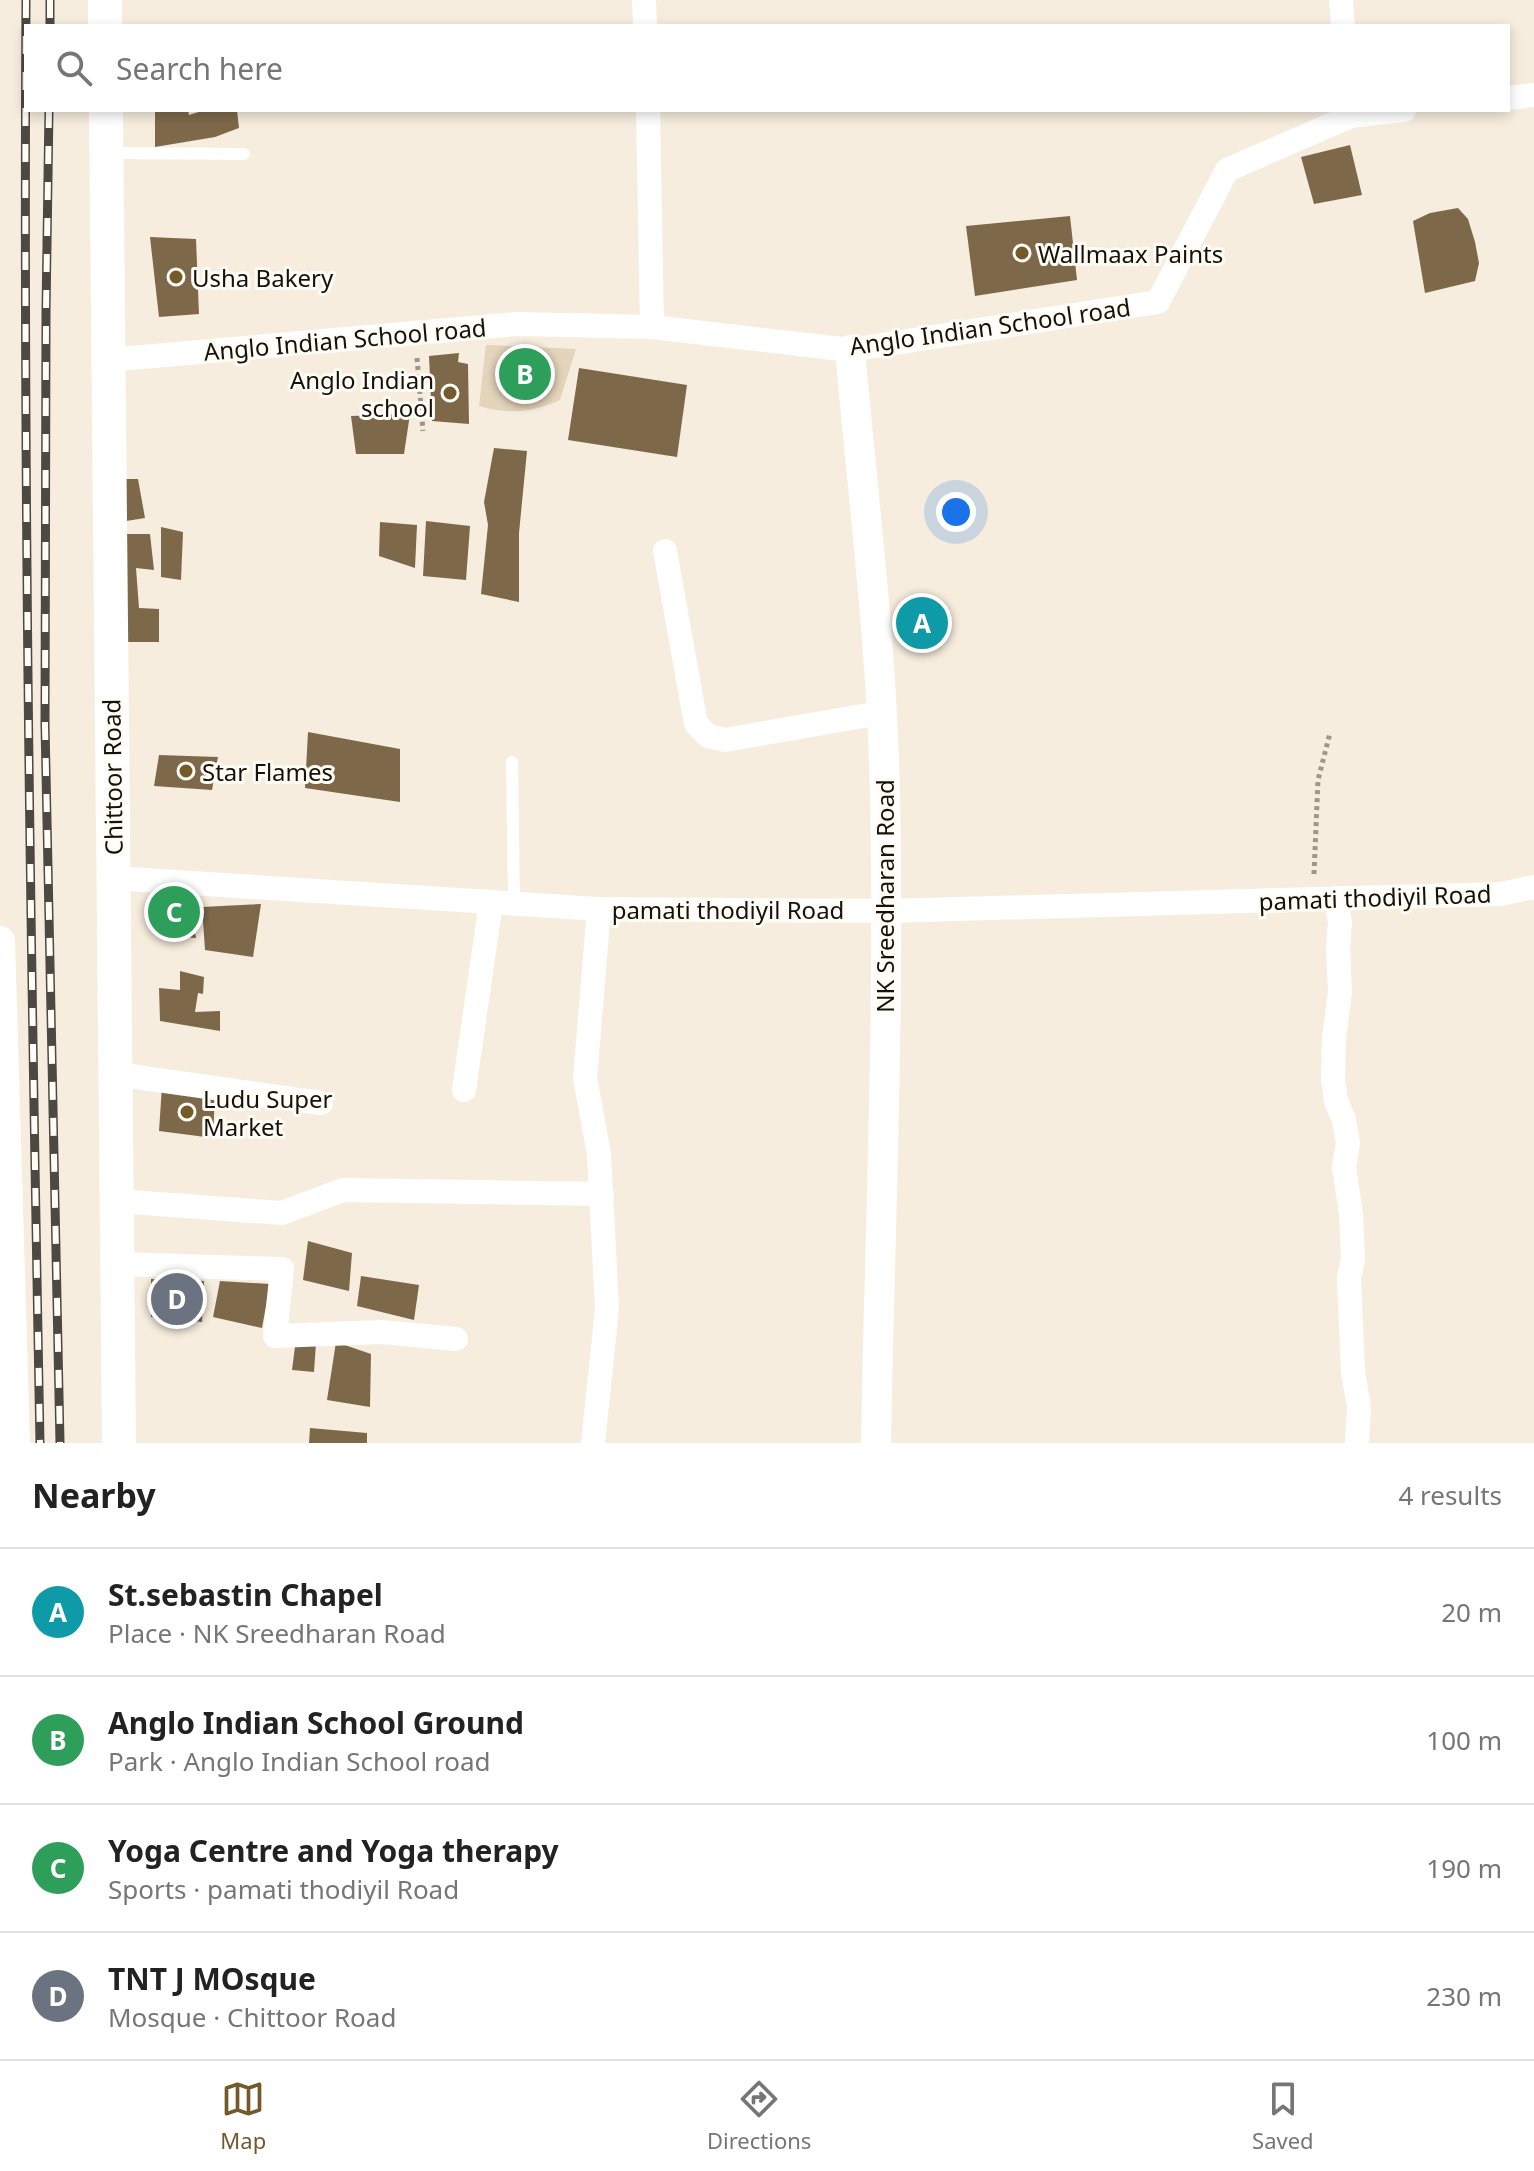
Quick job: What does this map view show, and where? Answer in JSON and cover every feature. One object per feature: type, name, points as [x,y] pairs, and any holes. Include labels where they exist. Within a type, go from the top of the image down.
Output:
[{"type":"main road","points":[[105,0],[105,24]]},
{"type":"main road","name":"Chittoor Road","points":[[106,112],[119,1443]]},
{"type":"street","points":[[644,0],[645,24]]},
{"type":"street","points":[[1341,0],[1343,24]]},
{"type":"street","points":[[1510,98],[1534,95]]},
{"type":"street","points":[[648,112],[652,327]]},
{"type":"street","name":"Anglo Indian School road","points":[[108,360],[517,324],[652,327],[850,350],[1158,302],[1227,170],[1350,113]]},
{"type":"street","name":"NK Sreedharan Road","points":[[850,350],[880,713],[887,911],[876,1443]]},
{"type":"street","points":[[665,551],[696,724],[708,736],[725,740],[880,713]]},
{"type":"street","name":"pamati thodiyil Road","points":[[113,878],[599,909],[887,911],[1500,894],[1534,887]]},
{"type":"street","points":[[1328,899],[1340,923],[1340,992],[1333,1080],[1348,1143],[1344,1167],[1351,1205],[1353,1258],[1349,1278],[1353,1372],[1359,1407],[1357,1443]]},
{"type":"street","points":[[464,1090],[503,903]]},
{"type":"street","points":[[593,1443],[607,1309],[599,1154],[585,1078],[599,909]]},
{"type":"street","points":[[0,941],[5,1243],[15,1443]]},
{"type":"street","points":[[115,1074],[321,1103]]},
{"type":"street","points":[[117,1201],[282,1213],[343,1190],[602,1194]]},
{"type":"street","points":[[118,1264],[282,1269],[275,1336],[382,1332],[456,1339]]},
{"type":"lane","points":[[106,153],[244,154]]},
{"type":"lane","points":[[503,903],[512,762]]},
{"type":"path","points":[[414,333],[423,431]]},
{"type":"path","points":[[1328,899],[1313,869],[1318,780],[1330,733]]},
{"type":"shaded area","points":[[486,345],[576,349],[560,400],[521,411],[500,411],[479,406]]},
{"type":"building","points":[[155,112],[188,112],[189,115],[237,112],[239,128],[215,137],[155,147]]},
{"type":"building","points":[[1350,145],[1362,195],[1314,204],[1301,157]]},
{"type":"building","points":[[1458,208],[1468,219],[1475,242],[1479,263],[1475,281],[1425,293],[1413,221],[1430,213]]},
{"type":"building","name":"Wallmaax Paints","points":[[1070,216],[1077,280],[975,296],[966,226]]},
{"type":"building","name":"Usha Bakery","points":[[150,237],[196,239],[199,314],[159,317]]},
{"type":"building","name":"Anglo Indian school","points":[[459,353],[458,362],[468,364],[469,424],[432,421],[429,356]]},
{"type":"building","points":[[579,368],[687,385],[677,457],[568,440]]},
{"type":"building","points":[[410,414],[404,454],[356,454],[351,416]]},
{"type":"building","points":[[494,448],[527,451],[519,533],[519,602],[481,594],[488,525],[484,502]]},
{"type":"building","points":[[124,479],[138,479],[145,518],[120,522]]},
{"type":"building","points":[[426,521],[470,526],[466,580],[423,576]]},
{"type":"building","points":[[380,522],[417,525],[415,568],[379,556]]},
{"type":"building","points":[[161,527],[183,532],[181,580],[161,577]]},
{"type":"building","points":[[126,534],[150,534],[154,570],[136,568],[139,608],[159,609],[159,642],[126,642]]},
{"type":"building","points":[[944,609],[943,628],[928,645],[898,640],[902,631],[899,611]]},
{"type":"building","points":[[308,732],[400,749],[400,802],[305,788]]},
{"type":"building","name":"Star Flames","points":[[159,755],[218,757],[212,790],[154,786]]},
{"type":"building","points":[[155,887],[186,888],[196,938],[160,935]]},
{"type":"building","points":[[261,904],[253,957],[205,950],[202,907]]},
{"type":"building","points":[[180,971],[204,977],[203,994],[198,993],[195,1012],[220,1011],[220,1031],[160,1021],[159,988],[180,990]]},
{"type":"building","name":"Ludu Super Market","points":[[162,1086],[215,1093],[213,1138],[159,1131]]},
{"type":"building","points":[[308,1241],[352,1253],[349,1291],[303,1280]]},
{"type":"building","points":[[361,1276],[419,1285],[414,1320],[357,1306]]},
{"type":"building","points":[[151,1279],[204,1281],[202,1322],[151,1317]]},
{"type":"building","points":[[220,1281],[270,1284],[262,1328],[213,1317]]},
{"type":"building","points":[[296,1339],[316,1343],[314,1372],[292,1370]]},
{"type":"building","points":[[336,1342],[371,1354],[370,1407],[327,1400]]},
{"type":"building","points":[[310,1428],[367,1433],[367,1443],[309,1443]]},
{"type":"railway","points":[[26,0],[26,24]]},
{"type":"railway","points":[[50,0],[50,24]]},
{"type":"railway","points":[[25,112],[27,541],[40,1443]]},
{"type":"railway","points":[[49,112],[45,725],[60,1443]]},
{"type":"place","name":"Wallmaax Paints","points":[[1022,253]]},
{"type":"place","name":"Usha Bakery","points":[[176,277]]},
{"type":"place","name":"Anglo Indian School Ground","points":[[525,374]]},
{"type":"place","name":"Anglo Indian school","points":[[450,393]]},
{"type":"place","name":"St.sebastin Chapel","points":[[922,623]]},
{"type":"place","name":"Star Flames","points":[[186,771]]},
{"type":"place","name":"Yoga Centre and Yoga therapy","points":[[174,912]]},
{"type":"place","name":"Ludu Super Market","points":[[187,1112]]},
{"type":"place","name":"TNT J MOsque","points":[[177,1299]]}]
